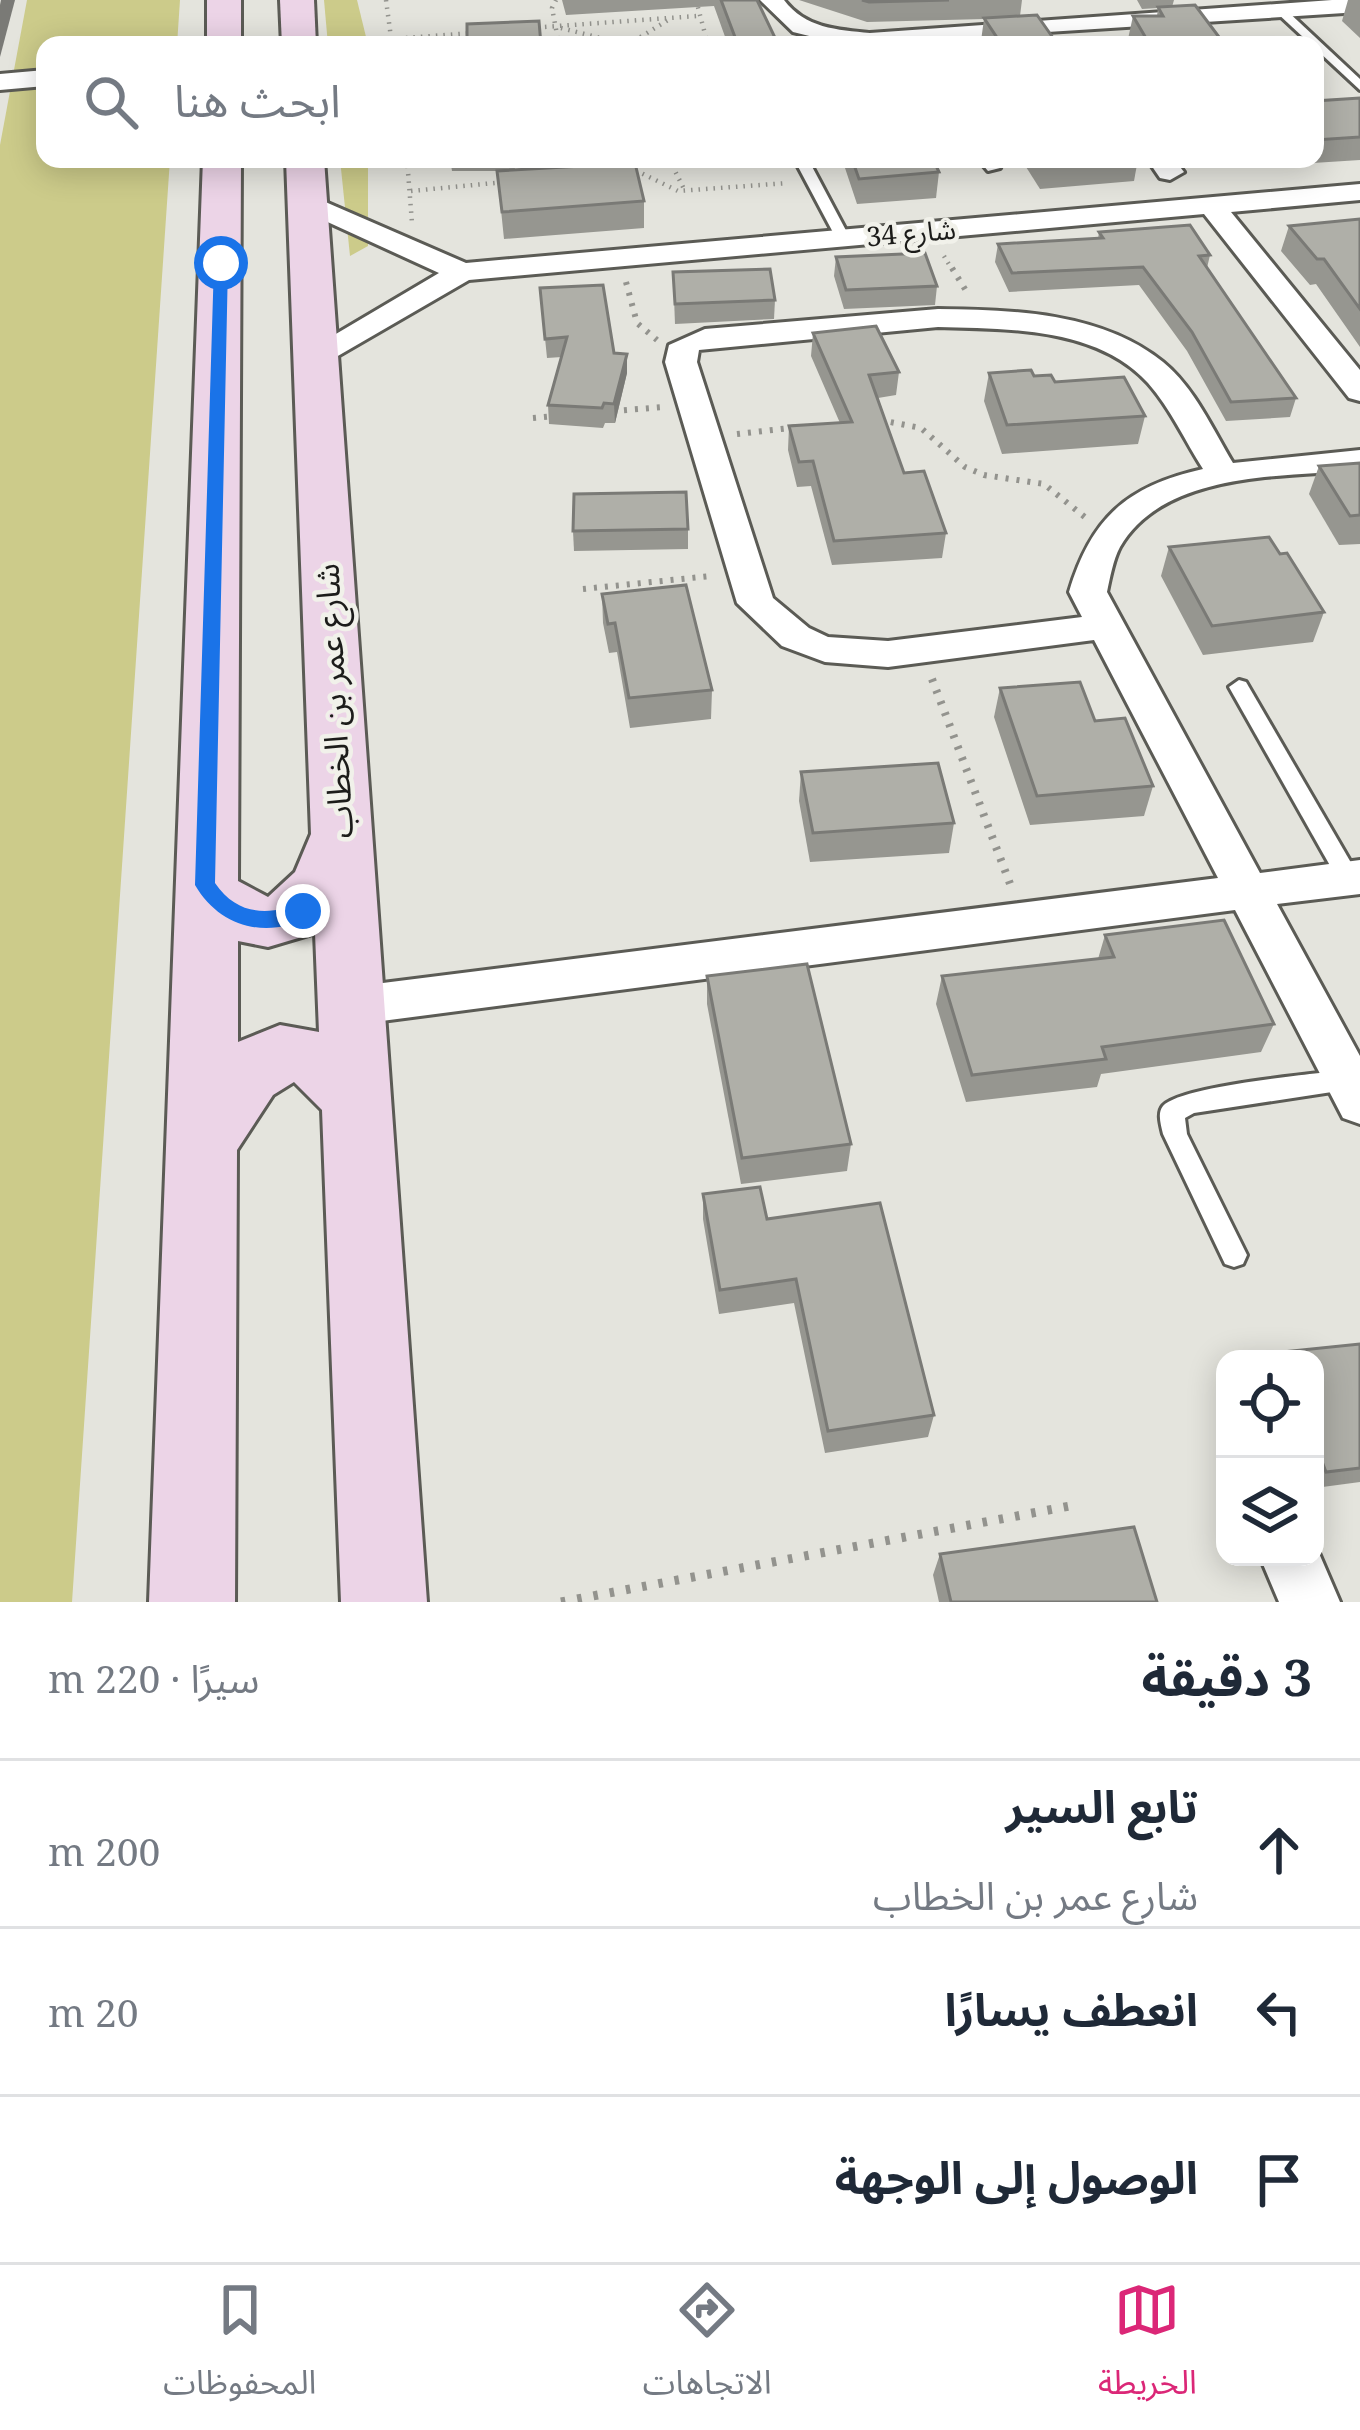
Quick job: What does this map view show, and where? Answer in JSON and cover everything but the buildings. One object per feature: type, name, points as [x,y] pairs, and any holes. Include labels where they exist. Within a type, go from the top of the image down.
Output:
[{"type":"street","points":[[224,0],[224,36]]},
{"type":"street","points":[[297,0],[299,36]]},
{"type":"street","points":[[772,0],[789,21],[810,31],[843,36]]},
{"type":"street","points":[[1032,0],[1061,36],[1220,7],[1360,4]]},
{"type":"street","points":[[0,82],[36,79]]},
{"type":"street","points":[[192,1602],[222,168]]},
{"type":"street","points":[[306,180],[413,253],[462,272]]},
{"type":"street","name":"شارع عمر بن الخطاب","points":[[306,180],[384,1602]]},
{"type":"street","name":"شارع 34","points":[[462,272],[1360,192]]},
{"type":"street","points":[[1211,205],[1360,391]]},
{"type":"street","points":[[313,357],[462,272]]},
{"type":"street","points":[[1105,626],[921,649],[824,649],[783,630],[756,603],[681,362],[685,346],[705,338],[981,316],[1042,325],[1131,355],[1154,371],[1224,476]]},
{"type":"street","points":[[1353,1092],[1088,592],[1091,562],[1105,534],[1153,496],[1224,476],[1360,460]]},
{"type":"street","points":[[205,885],[232,913],[266,924],[292,919],[324,878],[341,836]]},
{"type":"street","points":[[352,1006],[1354,878]]},
{"type":"street","points":[[204,1142],[248,1073],[279,1056],[317,1060],[359,1103]]},
{"type":"street","points":[[1294,1566],[1310,1602]]},
{"type":"lane","points":[[1270,7],[1303,36]]},
{"type":"lane","points":[[1324,54],[1360,86]]},
{"type":"lane","points":[[806,168],[844,238]]},
{"type":"lane","points":[[1239,687],[1354,878]]},
{"type":"lane","points":[[1234,1255],[1174,1134],[1172,1113],[1190,1103],[1353,1092]]},
{"type":"path","points":[[386,0],[391,36]]},
{"type":"path","points":[[556,0],[556,36]]},
{"type":"path","points":[[696,0],[705,36]]},
{"type":"path","points":[[531,28],[697,16]]},
{"type":"path","points":[[645,36],[672,18]]},
{"type":"path","points":[[554,27],[596,36]]},
{"type":"path","points":[[447,36],[484,32]]},
{"type":"path","points":[[408,168],[413,253]]},
{"type":"path","points":[[674,168],[685,191]]},
{"type":"path","points":[[621,173],[639,172],[668,189],[685,191],[767,182],[816,186]]},
{"type":"path","points":[[411,191],[506,182]]},
{"type":"path","points":[[929,230],[981,316]]},
{"type":"path","points":[[619,258],[642,331],[685,346]]},
{"type":"path","points":[[602,412],[817,426]]},
{"type":"path","points":[[533,418],[579,414]]},
{"type":"path","points":[[862,421],[884,419],[921,428],[965,467],[1044,484],[1105,534]]},
{"type":"path","points":[[583,589],[748,572]]},
{"type":"path","points":[[921,649],[1025,922]]},
{"type":"path","points":[[561,1602],[1075,1505]]},
{"type":"shaded area","points":[[27,0],[180,0],[178,36],[36,36],[36,168],[169,168],[72,1602],[0,1602],[0,145]]},
{"type":"shaded area","points":[[324,0],[357,0],[366,36],[327,36]]},
{"type":"shaded area","points":[[341,168],[368,168],[368,246],[350,256]]},
{"type":"route","points":[[221,263],[205,885],[232,913],[266,924],[292,919],[303,911]]}]
